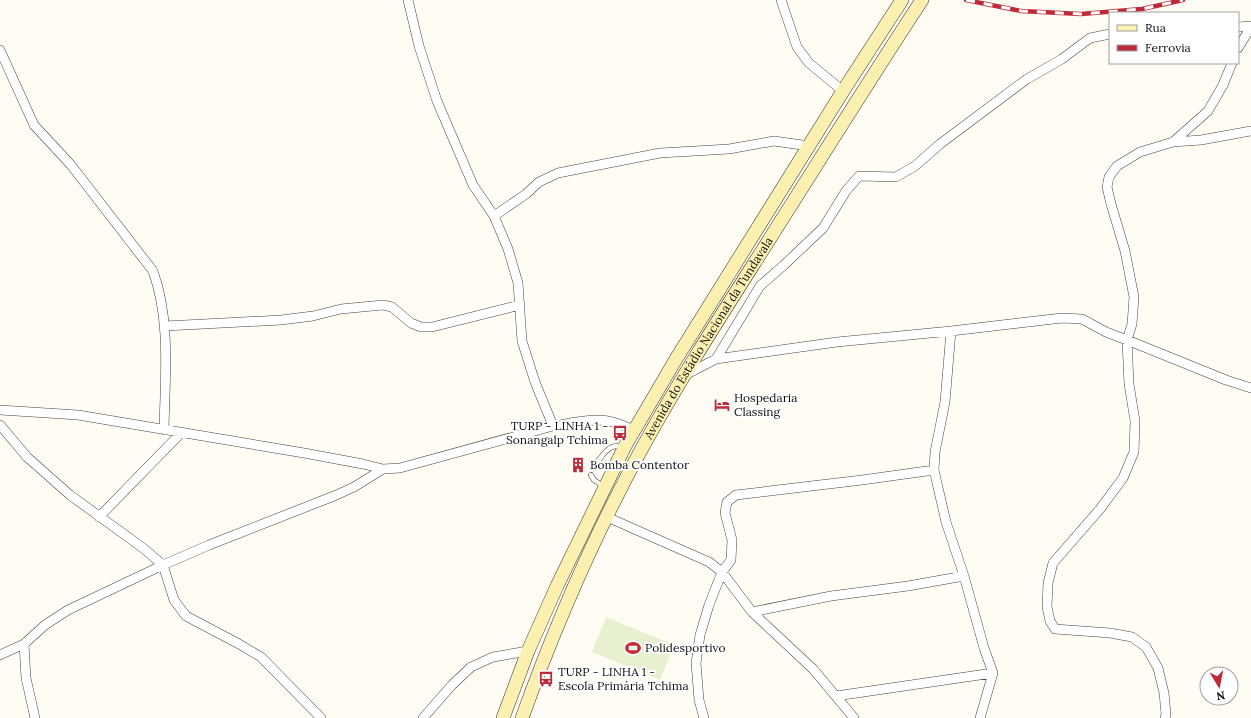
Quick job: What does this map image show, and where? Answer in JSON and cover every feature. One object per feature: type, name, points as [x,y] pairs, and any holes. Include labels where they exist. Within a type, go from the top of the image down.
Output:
[{"type":"street","points":[[408,0],[419,46],[437,101],[473,185],[494,216],[508,249],[518,283],[522,341],[535,382],[553,426]]},
{"type":"street","points":[[781,0],[797,46],[810,63],[843,91]]},
{"type":"street","name":"Avenida do Estádio Nacional da Tundavala","points":[[522,718],[547,650],[607,517],[642,449],[714,326],[922,0]]},
{"type":"street","name":"Avenida do Estádio Nacional da Tundavala","points":[[503,718],[528,651],[557,586],[625,446],[676,359],[843,91],[899,5]]},
{"type":"street","points":[[1239,27],[1251,27]]},
{"type":"street","points":[[1239,46],[1251,27]]},
{"type":"street","points":[[716,359],[760,286],[823,228],[846,191],[859,176],[896,177],[915,166],[940,144],[1027,79],[1062,59],[1090,38],[1109,34]]},
{"type":"street","points":[[0,50],[34,125],[71,165],[153,271],[160,290],[165,326],[164,430]]},
{"type":"street","points":[[1173,142],[1208,110],[1223,85],[1232,64]]},
{"type":"street","points":[[1165,718],[1164,693],[1158,668],[1146,647],[1132,637],[1110,633],[1055,629],[1050,621],[1047,607],[1048,583],[1053,563],[1100,509],[1123,478],[1134,452],[1135,421],[1129,384],[1127,340],[1132,324],[1134,297],[1125,251],[1107,187],[1109,177],[1117,166],[1140,152],[1173,142],[1202,140],[1251,131]]},
{"type":"street","points":[[494,216],[526,194],[538,182],[558,173],[660,153],[729,149],[774,141],[809,146]]},
{"type":"street","points":[[165,326],[281,320],[313,316],[341,309],[383,305],[392,307],[411,323],[421,327],[432,327],[520,305]]},
{"type":"street","points":[[685,375],[716,359],[837,342],[951,332],[1062,318],[1082,319],[1106,332],[1226,380],[1251,388]]},
{"type":"street","points":[[951,332],[945,402],[935,452],[934,470],[946,522],[993,673],[980,718]]},
{"type":"street","points":[[0,410],[78,415],[363,464],[383,469],[400,468],[553,426],[575,422],[594,420],[612,421],[634,430]]},
{"type":"street","points":[[0,425],[27,457],[70,495],[143,548],[163,565],[174,600],[186,616],[261,657],[321,718]]},
{"type":"street","points":[[99,517],[181,433]]},
{"type":"street","points":[[0,655],[24,644],[45,625],[68,610],[163,565],[270,520],[334,496],[383,469]]},
{"type":"street","points":[[704,718],[699,700],[696,663],[700,635],[710,605],[722,572],[731,560],[732,540],[725,513],[727,502],[736,495],[934,470]]},
{"type":"street","points":[[607,517],[709,562],[722,572],[752,612],[813,669],[854,718]]},
{"type":"street","points":[[752,612],[831,596],[908,586],[964,576]]},
{"type":"street","points":[[24,644],[26,678],[35,718]]},
{"type":"street","points":[[423,718],[471,666],[493,658],[528,651]]},
{"type":"street","points":[[836,696],[993,673]]},
{"type":"lane","points":[[595,464],[604,452],[610,448],[618,445],[625,446]]},
{"type":"lane","points":[[592,475],[594,480],[604,487]]},
{"type":"green space","name":"Polidesportivo","points":[[606,617],[674,645],[660,680],[592,652]]},
{"type":"railway","points":[[966,0],[1021,11],[1081,14],[1142,9],[1183,0]]},
{"type":"place","name":"Hospedaria Classing","points":[[722,405]]},
{"type":"place","name":"TURP - LINHA 1 - Sonangalp Tchima","points":[[620,433]]},
{"type":"place","name":"Bomba Contentor","points":[[578,465]]},
{"type":"place","name":"Polidesportivo","points":[[633,648]]},
{"type":"place","name":"TURP - LINHA 1 - Escola Primária Tchima","points":[[546,679]]}]
